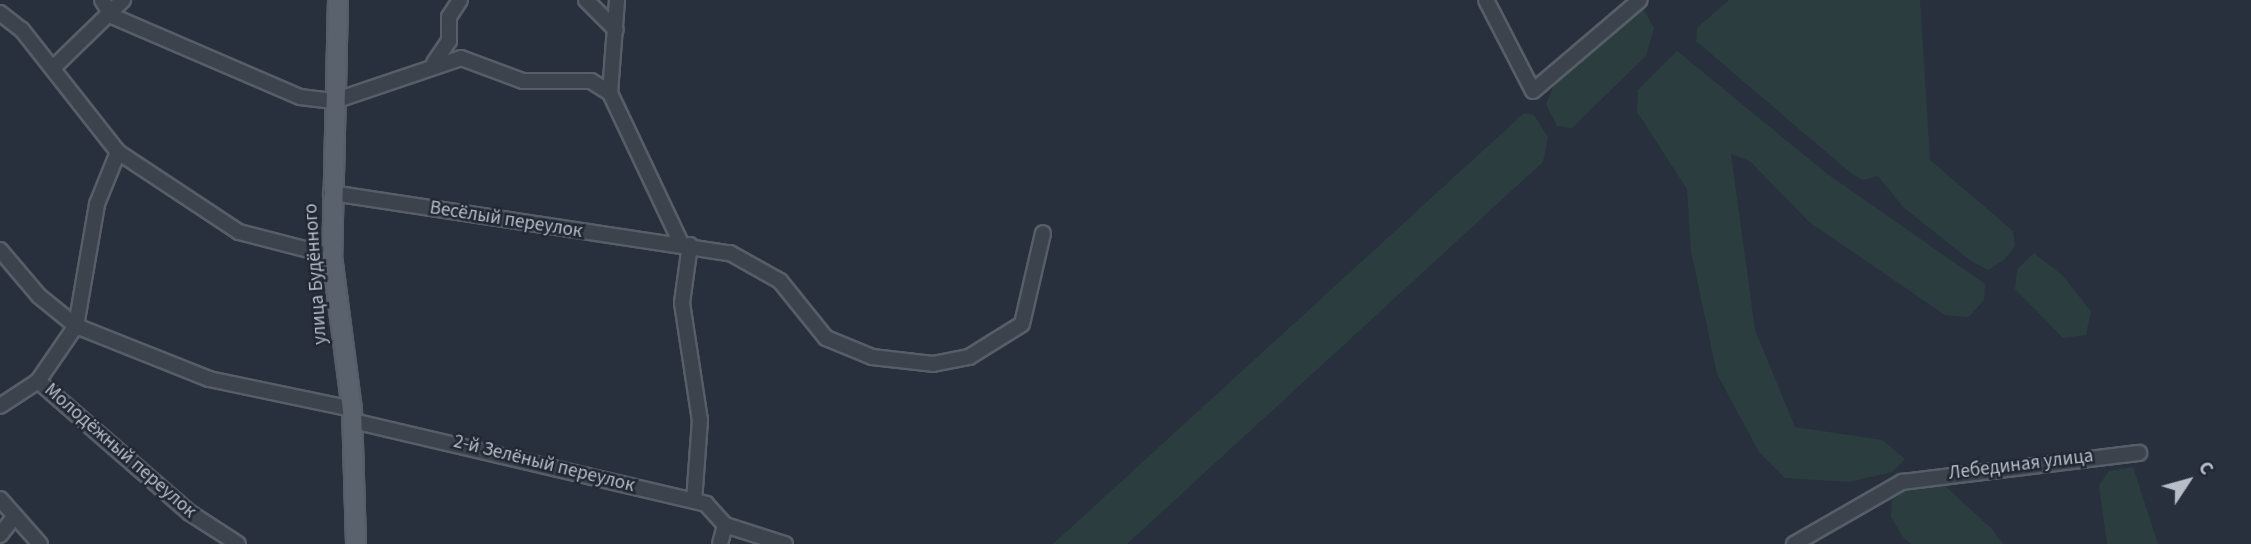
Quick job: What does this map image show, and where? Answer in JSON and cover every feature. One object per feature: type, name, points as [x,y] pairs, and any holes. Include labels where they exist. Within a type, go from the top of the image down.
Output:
[{"type":"main road","name":"улица Будённого","points":[[338,0],[331,193],[332,256],[353,415],[356,544]]},
{"type":"street","points":[[102,0],[112,16],[267,88],[334,101],[434,63],[461,58],[523,81],[586,81],[610,93]]},
{"type":"street","points":[[53,68],[112,16],[123,0]]},
{"type":"street","points":[[434,63],[449,41],[449,17],[460,0]]},
{"type":"street","points":[[586,0],[616,30]]},
{"type":"street","points":[[617,0],[610,93],[686,244],[682,303],[700,419],[694,500]]},
{"type":"street","points":[[1486,0],[1533,91],[1640,0]]},
{"type":"street","points":[[0,13],[53,68],[118,152],[239,232],[332,256]]},
{"type":"street","points":[[586,81],[613,56]]},
{"type":"street","points":[[0,406],[38,381],[76,326],[97,204],[118,152]]},
{"type":"street","name":"Весёлый переулок","points":[[331,193],[686,244],[752,261],[796,300],[826,338],[873,356],[933,364],[969,357],[1023,324],[1043,233]]},
{"type":"street","name":"2-й Зелёный переулок","points":[[0,250],[38,296],[76,326],[209,379],[694,500],[714,509],[725,524],[785,544]]},
{"type":"street","name":"Молодёжный переулок","points":[[38,381],[190,513],[238,544]]},
{"type":"street","name":"Лебединая улица","points":[[1794,544],[1902,482],[2139,453]]},
{"type":"street","points":[[0,499],[40,544]]},
{"type":"street","points":[[0,535],[15,516]]},
{"type":"street","points":[[720,544],[725,524]]},
{"type":"shaded area","points":[[1729,0],[1920,0],[1930,160],[2013,231],[2015,246],[2004,260],[1988,270],[1971,261],[1903,207],[1878,176],[1863,180],[1852,174],[1696,41],[1697,28]]},
{"type":"shaded area","points":[[1642,6],[1654,28],[1646,56],[1572,128],[1557,126],[1546,104],[1554,85]]},
{"type":"shaded area","points":[[1677,51],[1826,173],[1985,284],[1984,300],[1969,317],[1945,315],[1809,222],[1750,161],[1731,154],[1755,330],[1795,427],[1882,440],[1905,459],[1892,472],[1849,482],[1785,478],[1759,452],[1717,374],[1691,251],[1687,189],[1637,112],[1638,90]]},
{"type":"shaded area","points":[[1524,113],[1534,115],[1548,137],[1543,162],[1127,544],[1053,544]]},
{"type":"shaded area","points":[[2034,253],[2062,275],[2091,311],[2086,335],[2063,338],[2015,289],[2017,270]]},
{"type":"shaded area","points":[[2133,467],[2158,544],[2107,544],[2099,485],[2109,471]]},
{"type":"shaded area","points":[[1944,485],[1992,529],[2003,544],[1911,544],[1902,536],[1891,517],[1892,500],[1908,487]]}]
